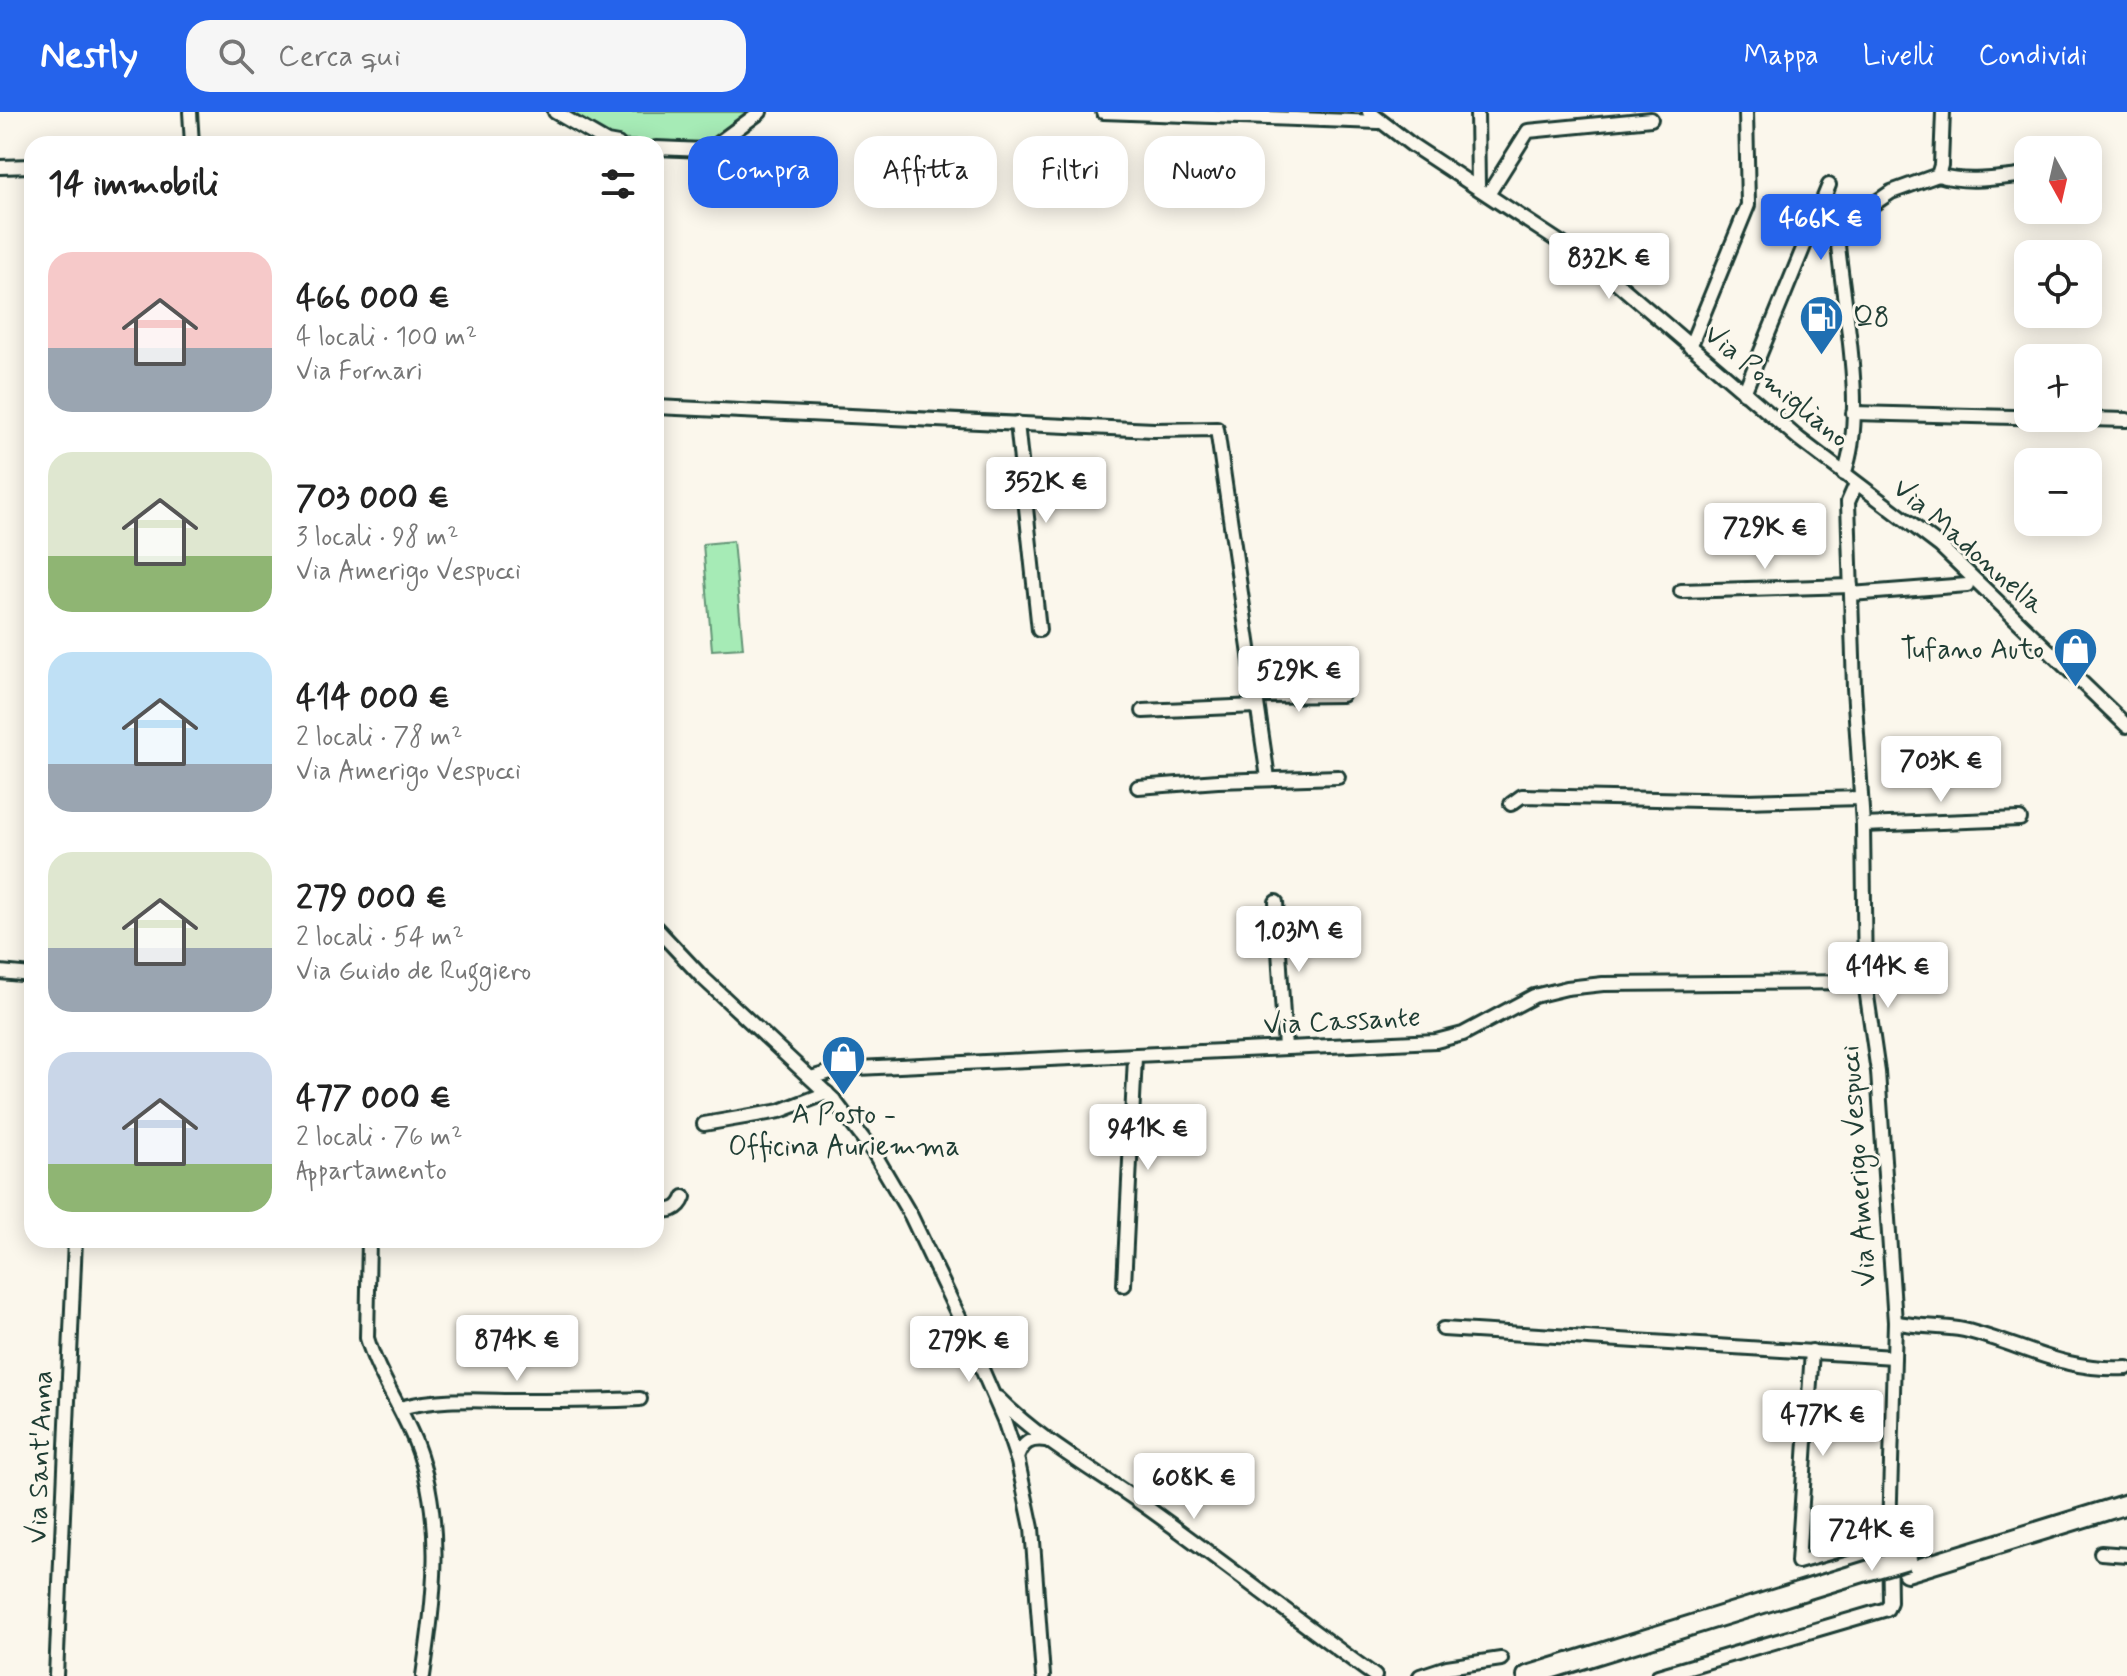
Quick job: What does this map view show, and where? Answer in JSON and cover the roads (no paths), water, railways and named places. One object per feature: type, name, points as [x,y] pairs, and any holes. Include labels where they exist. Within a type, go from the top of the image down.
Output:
[{"type":"highway","points":[[1569,1676],[2127,1491]]},
{"type":"highway","points":[[1907,1565],[2127,1504]]},
{"type":"highway","points":[[1527,1676],[1873,1576]]},
{"type":"street","points":[[190,112],[192,136]]},
{"type":"street","points":[[555,112],[597,136]]},
{"type":"street","points":[[664,148],[704,150],[760,112]]},
{"type":"street","points":[[1103,112],[1380,117]]},
{"type":"street","name":"Via Pomigliano","points":[[1369,112],[1602,270],[1744,393],[1844,474]]},
{"type":"street","points":[[1477,112],[1484,190]]},
{"type":"street","points":[[1690,347],[1748,205],[1746,112]]},
{"type":"street","points":[[1938,175],[1943,112]]},
{"type":"street","points":[[1484,190],[1528,131],[1651,119]]},
{"type":"street","points":[[0,167],[24,166]]},
{"type":"street","points":[[1844,474],[1849,460],[1853,413],[1838,245],[1843,225],[1891,192],[1938,175],[1970,180],[2014,176]]},
{"type":"street","points":[[1744,393],[1829,185]]},
{"type":"street","points":[[664,407],[1154,430],[1217,429],[1268,778]]},
{"type":"street","points":[[1853,413],[2127,420]]},
{"type":"street","points":[[1017,423],[1039,630]]},
{"type":"street","name":"Via Madonnella","points":[[1844,474],[1940,546],[2127,726]]},
{"type":"street","name":"Via Amerigo Vespucci","points":[[1856,484],[1848,502],[1863,825],[1865,982],[1878,1072],[1895,1322],[1968,1331],[2058,1362],[2082,1367],[2127,1368]]},
{"type":"street","points":[[1681,591],[1851,590],[1967,585]]},
{"type":"street","points":[[1143,711],[1342,695]]},
{"type":"street","points":[[1138,787],[1268,778],[1338,777]]},
{"type":"street","points":[[1511,804],[1522,796],[1745,801],[1861,798]]},
{"type":"street","points":[[1863,825],[2020,819]]},
{"type":"street","points":[[1276,902],[1285,1048]]},
{"type":"street","points":[[664,937],[702,977],[827,1093],[874,1153],[911,1216],[992,1391],[1017,1458],[1032,1528],[1043,1676]]},
{"type":"street","points":[[0,972],[24,974]]},
{"type":"street","name":"Via Cassante","points":[[811,1078],[857,1068],[1436,1041],[1463,1034],[1534,996],[1603,984],[1865,982]]},
{"type":"street","points":[[1124,1285],[1135,1057]]},
{"type":"street","points":[[704,1124],[780,1111],[827,1093]]},
{"type":"street","points":[[664,1211],[679,1207],[684,1197]]},
{"type":"street","name":"Via Sant'Anna","points":[[56,1676],[75,1248]]},
{"type":"street","points":[[369,1248],[367,1338],[423,1461],[433,1516],[436,1577],[423,1676]]},
{"type":"street","points":[[1658,1676],[1887,1609],[1890,1602],[1895,1322]]},
{"type":"street","points":[[1443,1329],[1894,1357]]},
{"type":"street","points":[[1812,1351],[1798,1562],[1889,1536]]},
{"type":"street","points":[[992,1391],[1017,1417],[1046,1440],[1144,1505],[1375,1676]]},
{"type":"street","points":[[400,1408],[417,1403],[475,1400],[640,1399]]},
{"type":"street","points":[[1017,1458],[1020,1449],[1030,1440],[1046,1440]]},
{"type":"street","points":[[2101,1553],[2127,1555]]},
{"type":"street","points":[[1420,1676],[1447,1667],[1501,1659]]},
{"type":"place","name":"Q8","points":[[1822,357]]},
{"type":"place","name":"Tufano Auto","points":[[2075,689]]},
{"type":"place","name":"A Posto - Officina Auriemma","points":[[844,1097]]}]
